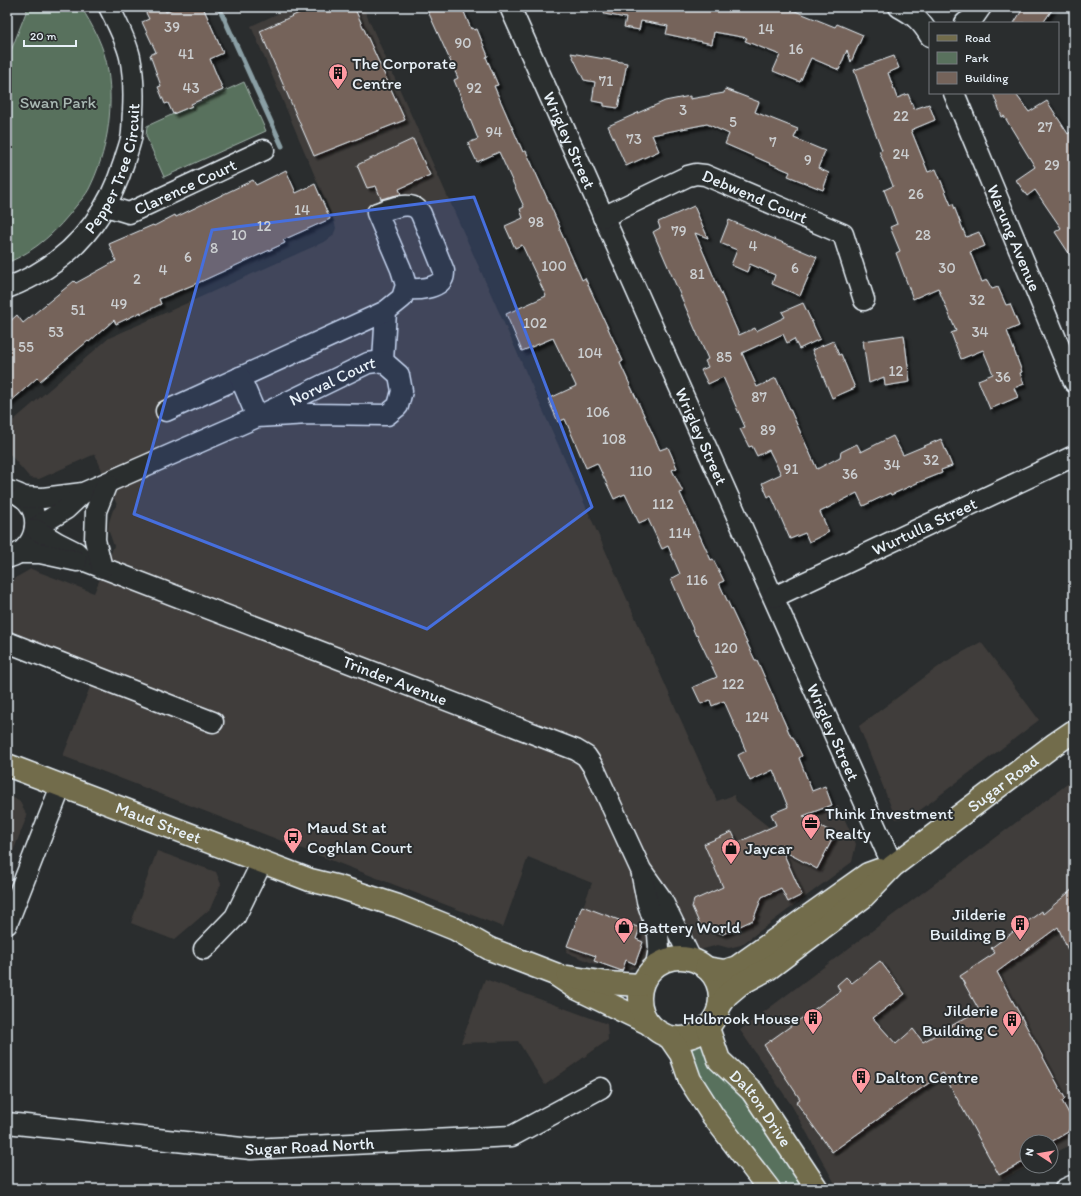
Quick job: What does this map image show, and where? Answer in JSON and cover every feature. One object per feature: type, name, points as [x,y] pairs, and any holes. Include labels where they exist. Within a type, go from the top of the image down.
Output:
[{"type":"main road","name":"Sugar Road","points":[[893,866],[1049,748],[1074,732]]},
{"type":"main road","name":"Maud Street","points":[[7,765],[310,880],[348,901],[396,922],[451,941],[490,949],[555,974],[607,983],[641,985]]},
{"type":"main road","points":[[893,866],[862,898],[768,969],[740,984],[727,995],[708,1028],[698,1035],[684,1039],[670,1038],[658,1032],[648,1023],[641,1011],[639,997],[641,985],[647,974],[656,965],[667,959],[679,957],[725,971],[737,967],[868,874],[893,866]]},
{"type":"main road","points":[[699,963],[711,972],[718,983],[720,995],[719,1007]]},
{"type":"main road","name":"Maud Street","points":[[555,974],[576,988],[648,1023]]},
{"type":"main road","name":"Dalton Drive","points":[[708,1028],[719,1060],[752,1092],[817,1189]]},
{"type":"main road","points":[[670,1038],[681,1054],[690,1080],[712,1116],[769,1189]]},
{"type":"street","name":"Pepper Tree Circuit","points":[[7,288],[24,282],[66,255],[87,233],[106,206],[117,184],[131,138],[134,88],[130,57],[120,28],[110,7]]},
{"type":"street","name":"Wrigley Street","points":[[510,7],[893,866]]},
{"type":"street","points":[[899,7],[913,15],[923,24],[929,34]]},
{"type":"street","points":[[966,22],[974,17],[981,7]]},
{"type":"street","name":"Warung Avenue","points":[[954,94],[1074,382]]},
{"type":"street","name":"Clarence Court","points":[[106,206],[129,213],[264,150]]},
{"type":"street","name":"Debwend Court","points":[[603,217],[688,176],[696,174],[705,175],[843,234],[864,300]]},
{"type":"street","points":[[166,411],[386,311],[402,298],[406,290]]},
{"type":"street","points":[[383,361],[386,311]]},
{"type":"street","name":"Norval Court","points":[[14,494],[43,498],[83,493],[257,417],[368,363],[383,361],[399,375],[402,391],[398,406],[387,415],[309,414],[257,417]]},
{"type":"street","points":[[240,377],[257,417]]},
{"type":"street","name":"Wurtulla Street","points":[[774,597],[1074,456]]},
{"type":"street","points":[[93,565],[96,511],[107,483]]},
{"type":"street","name":"Norval Court","points":[[35,529],[66,509],[83,493]]},
{"type":"street","points":[[14,494],[30,506],[35,516],[35,529],[29,545],[14,555]]},
{"type":"street","name":"Trinder Avenue","points":[[35,529],[58,544],[76,552],[93,565]]},
{"type":"street","name":"Trinder Avenue","points":[[14,555],[40,553],[93,565],[576,750],[586,756],[594,768],[641,870],[661,898],[699,963]]},
{"type":"street","points":[[7,642],[213,722]]},
{"type":"street","points":[[7,924],[61,786]]},
{"type":"street","points":[[204,949],[234,917],[262,862]]},
{"type":"street","name":"Trinder Avenue","points":[[641,870],[647,901],[658,934],[659,948],[656,965]]},
{"type":"street","name":"Sugar Road North","points":[[7,1123],[251,1149],[512,1136],[601,1088]]},
{"type":"street","points":[[1065,1189],[1074,1185]]},
{"type":"highlighted area","points":[[474,197],[592,507],[427,629],[134,514],[212,230]]},
{"type":"shaded area","points":[[292,7],[363,7],[717,801],[734,795],[736,801],[775,832],[838,805],[856,844],[852,862],[741,945],[729,948],[718,945],[623,971],[614,972],[566,952],[592,883],[528,857],[503,927],[63,756],[92,682],[7,651],[7,587],[17,577],[31,569],[94,593],[114,546],[108,529],[113,510],[117,505],[95,454],[39,479],[30,478],[7,451],[7,426],[109,338],[326,241],[333,236],[336,228],[334,221],[251,26]]},
{"type":"shaded area","points":[[981,642],[1039,720],[911,817],[896,819],[859,726],[945,662]]},
{"type":"shaded area","points":[[1074,779],[1074,1143],[1059,1151],[1059,1134],[1019,1134],[1019,1171],[983,1189],[838,1189],[792,1106],[740,1030]]},
{"type":"shaded area","points":[[7,796],[19,800],[27,816],[7,867]]},
{"type":"shaded area","points":[[157,851],[216,872],[221,884],[210,909],[174,940],[131,923]]},
{"type":"shaded area","points":[[485,979],[607,1024],[608,1040],[545,1085],[518,1041],[461,1043]]},
{"type":"green space","name":"Swan Park","points":[[28,7],[81,7],[98,38],[108,71],[110,101],[108,131],[100,161],[86,193],[54,232],[28,252],[7,263],[7,61]]},
{"type":"green space","points":[[244,82],[266,131],[164,177],[146,136],[147,126]]},
{"type":"green space","points":[[696,1045],[704,1045],[729,1085],[745,1097],[807,1189],[776,1189],[723,1115],[702,1081],[691,1051]]},
{"type":"building","points":[[143,7],[164,7],[166,12],[176,7],[203,7],[223,53],[210,59],[223,90],[191,104],[192,106],[173,114],[168,103],[165,104],[158,87],[161,86],[150,55],[156,52],[142,22],[149,19]]},
{"type":"building","name":"The Corporate Centre","points":[[312,7],[354,7],[405,120],[314,156],[260,31]]},
{"type":"building","points":[[426,7],[462,7],[471,29],[477,29],[488,56],[486,57],[498,85],[494,86],[523,152],[526,151],[582,280],[585,278],[623,361],[620,363],[660,450],[668,447],[677,468],[672,470],[683,492],[680,493],[711,560],[713,559],[724,581],[719,583],[755,660],[757,660],[791,737],[793,737],[802,756],[799,758],[812,791],[825,786],[832,805],[803,816],[835,834],[817,869],[782,850],[802,895],[788,902],[781,888],[762,897],[753,920],[723,934],[700,925],[692,907],[694,900],[723,887],[704,844],[732,832],[737,843],[776,825],[771,814],[788,807],[773,770],[750,781],[738,755],[746,751],[724,701],[712,706],[710,700],[701,704],[693,687],[717,677],[697,635],[696,636],[671,579],[680,574],[668,546],[662,549],[648,519],[639,523],[625,494],[614,499],[597,463],[586,468],[565,419],[558,422],[548,399],[576,386],[553,338],[522,351],[506,314],[546,296],[522,245],[515,248],[505,226],[523,218],[520,209],[524,207],[499,152],[477,162],[468,143],[478,139],[454,80],[458,78]]},
{"type":"building","points":[[605,7],[785,7],[835,27],[837,24],[863,35],[851,62],[847,50],[839,70],[811,58],[800,82],[773,71],[780,55],[745,41],[747,38],[714,32],[712,44],[666,34],[668,26],[641,21],[639,30],[624,27],[626,18],[604,14]]},
{"type":"building","points":[[1024,7],[1054,7],[1044,22],[1015,22]]},
{"type":"building","points":[[571,53],[627,63],[618,108],[604,106],[604,103],[592,101],[595,82],[584,80]]},
{"type":"building","points":[[894,56],[899,68],[888,73],[897,98],[908,94],[914,109],[929,104],[935,120],[911,130],[928,172],[936,169],[951,205],[953,204],[966,237],[979,232],[985,246],[970,252],[982,282],[987,280],[992,289],[998,287],[1006,305],[1010,304],[1019,326],[1007,331],[1022,372],[1020,373],[1024,384],[1014,388],[1018,397],[990,409],[978,380],[993,374],[983,350],[961,359],[951,333],[956,331],[938,288],[913,299],[896,253],[900,251],[890,227],[897,224],[884,190],[893,186],[879,151],[882,150],[867,111],[854,70]]},
{"type":"building","points":[[725,89],[759,102],[755,112],[798,129],[794,138],[825,151],[818,168],[829,173],[823,190],[788,176],[790,172],[725,144],[729,134],[707,124],[652,135],[659,151],[626,166],[608,126],[665,101],[690,96],[690,99],[724,93]]},
{"type":"building","points":[[993,94],[1016,94],[1029,112],[1047,101],[1068,134],[1074,129],[1074,261],[1055,232],[1061,228],[1035,190],[1027,196],[1016,180],[1035,167],[1004,116],[1002,117]]},
{"type":"building","points":[[413,139],[430,175],[399,189],[401,194],[381,199],[376,186],[367,188],[357,165]]},
{"type":"building","points":[[286,170],[296,193],[315,184],[330,219],[283,240],[285,243],[159,299],[161,304],[141,314],[141,312],[116,324],[114,320],[40,381],[37,378],[7,405],[7,324],[17,315],[23,323],[74,281],[76,283],[116,261],[109,244],[153,225],[154,226],[175,215],[176,217],[253,180],[256,185]]},
{"type":"building","points":[[694,206],[708,238],[695,233],[739,335],[755,328],[756,331],[785,317],[782,312],[803,303],[820,339],[799,349],[794,339],[787,343],[783,334],[742,353],[757,387],[776,378],[817,469],[840,457],[841,452],[857,444],[861,452],[893,436],[903,455],[941,439],[952,466],[941,470],[942,473],[891,495],[890,493],[863,506],[857,493],[820,512],[829,532],[809,542],[805,533],[790,539],[771,495],[768,497],[762,483],[781,474],[769,450],[757,456],[752,446],[749,447],[740,429],[745,427],[723,377],[708,384],[701,370],[708,367],[705,361],[708,359],[653,232],[660,228],[658,222]]},
{"type":"building","points":[[729,220],[817,257],[800,296],[772,284],[775,275],[750,264],[747,272],[731,265],[737,250],[720,243]]},
{"type":"building","points":[[904,335],[910,382],[885,386],[884,377],[869,383],[863,341]]},
{"type":"building","points":[[833,341],[839,355],[841,354],[855,388],[832,398],[812,350]]},
{"type":"building","points":[[1074,888],[1074,964],[1058,927],[997,972],[1065,1098],[1062,1101],[1073,1121],[1068,1132],[1059,1137],[1059,1134],[1019,1134],[1019,1164],[999,1175],[943,1073],[832,1152],[796,1102],[800,1099],[764,1045],[840,991],[837,985],[846,977],[852,983],[880,961],[905,994],[873,1018],[896,1044],[913,1029],[923,1042],[979,1010],[960,976],[995,953],[991,948],[1042,911],[1043,914]]},
{"type":"building","points":[[582,906],[640,928],[636,939],[643,942],[635,964],[626,960],[622,971],[594,961],[596,956],[567,946]]},
{"type":"waterway","points":[[219,7],[282,146]]},
{"type":"place","name":"The Corporate Centre","points":[[338,90]]},
{"type":"place","name":"Think Investment Realty","points":[[811,840]]},
{"type":"place","name":"Maud St at Coghlan Court","points":[[293,854]]},
{"type":"place","name":"Jaycar","points":[[731,865]]},
{"type":"place","name":"Jilderie Building B","points":[[1020,941]]},
{"type":"place","name":"Battery World","points":[[624,944]]},
{"type":"place","name":"Holbrook House","points":[[813,1035]]},
{"type":"place","name":"Jilderie Building C","points":[[1012,1037]]},
{"type":"place","name":"Dalton Centre","points":[[861,1094]]}]
